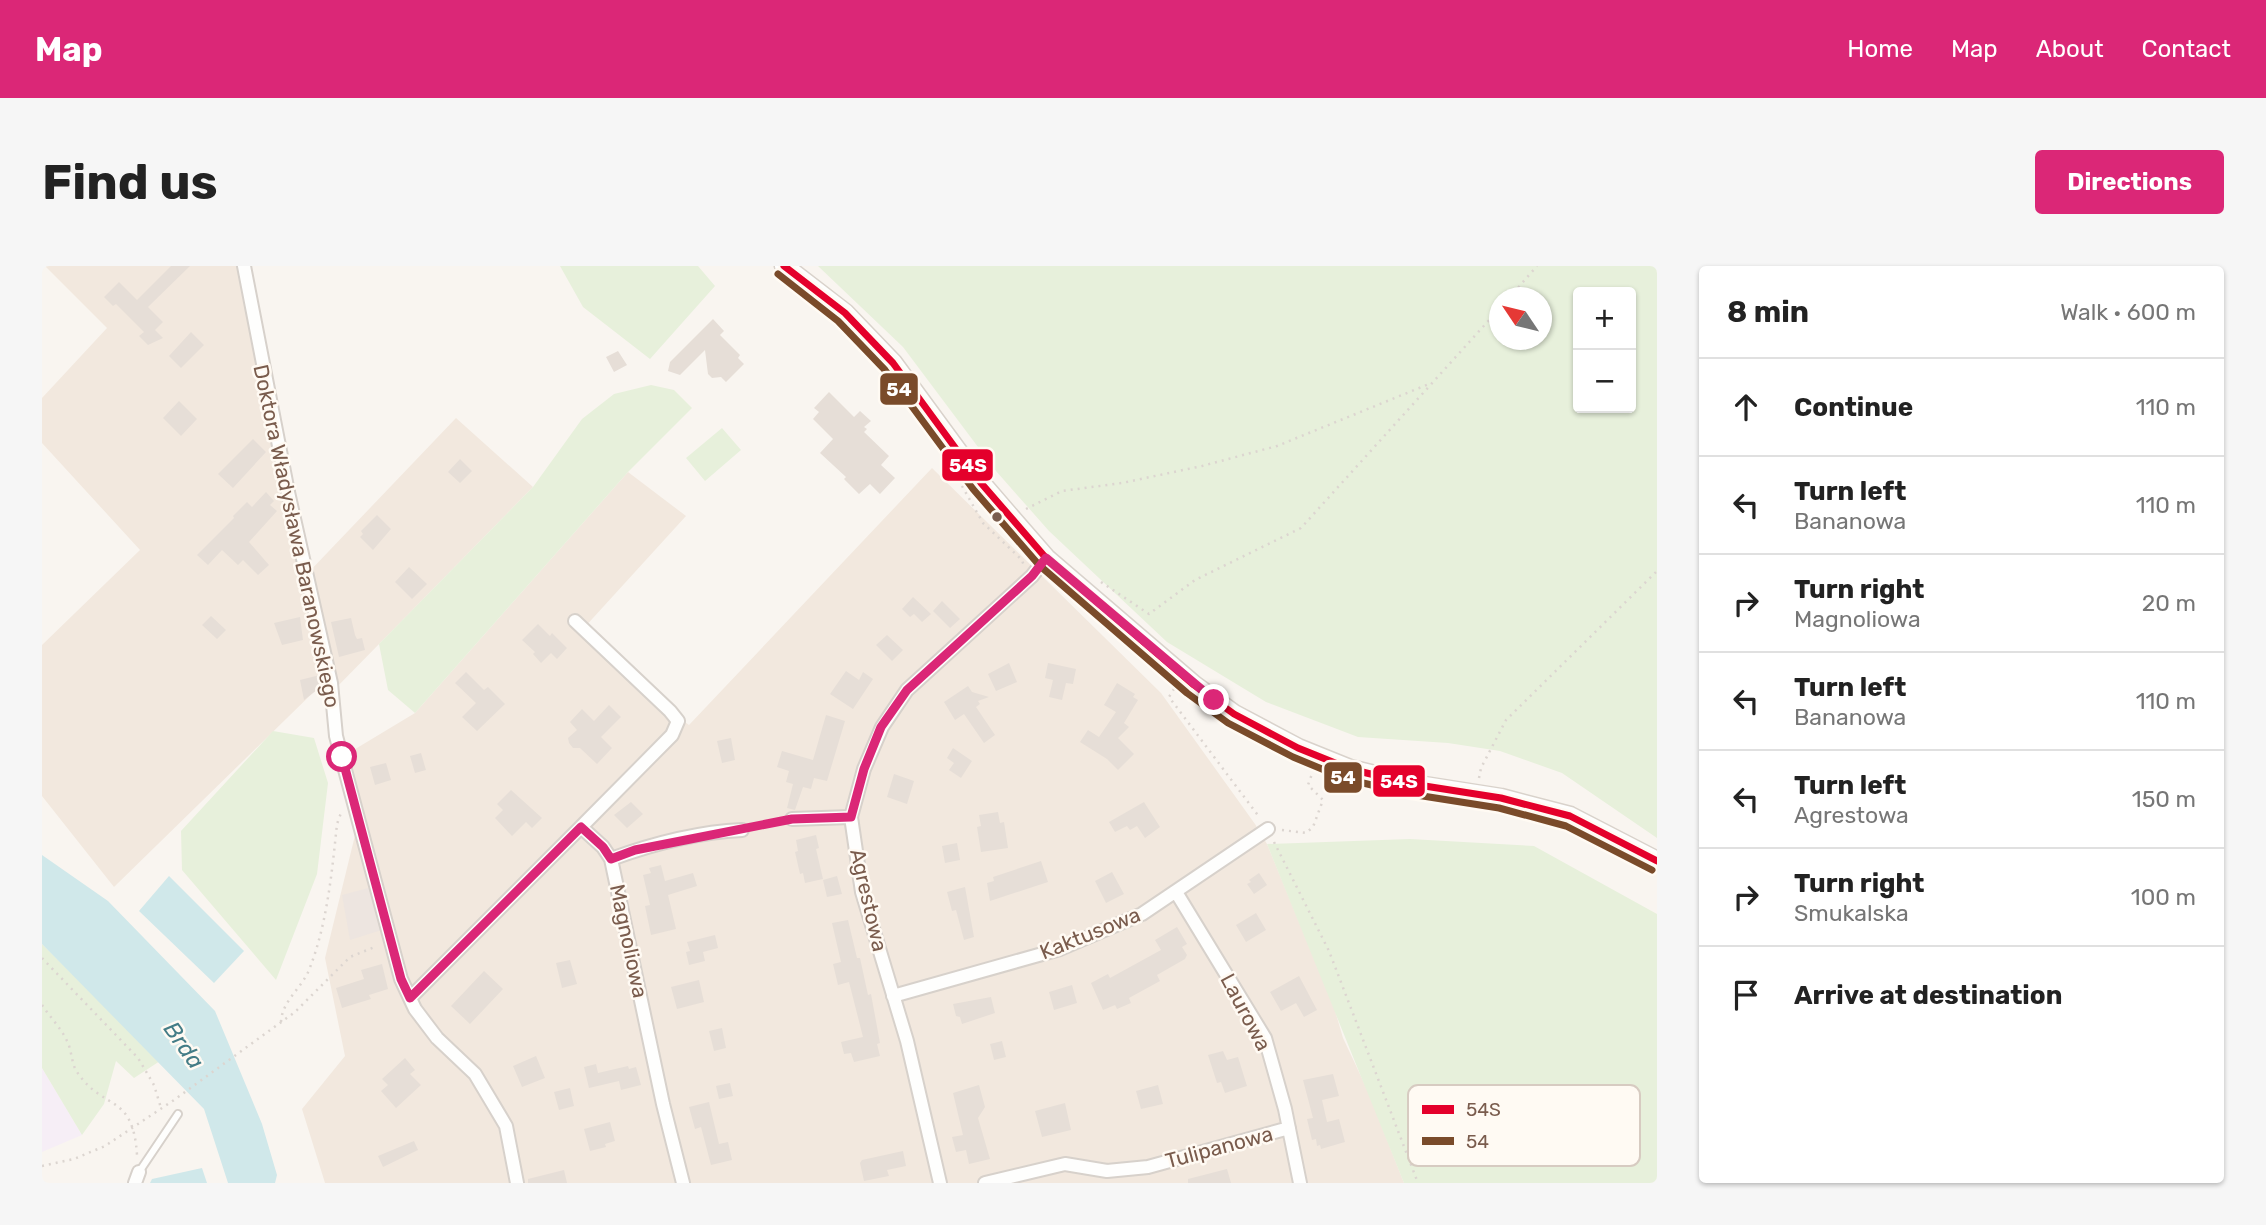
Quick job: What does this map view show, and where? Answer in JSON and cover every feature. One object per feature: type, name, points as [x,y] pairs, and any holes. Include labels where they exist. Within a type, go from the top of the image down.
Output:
[{"type":"street","name":"Doktora Władysława Baranowskiego","points":[[244,266],[288,492],[331,683],[336,736],[401,979],[415,1009],[437,1038],[475,1074],[494,1104],[506,1126],[517,1183]]},
{"type":"street","points":[[784,266],[845,313],[893,363],[981,484],[1046,558],[1194,685],[1234,714],[1322,759],[1370,775],[1477,793],[1570,816],[1657,860]]},
{"type":"street","name":"Agrestowa","points":[[940,1183],[907,1041],[862,892],[851,817],[864,769],[881,727],[907,690],[1032,576],[1046,558]]},
{"type":"street","points":[[410,998],[672,735],[678,721],[670,711],[575,621]]},
{"type":"street","points":[[792,819],[851,817]]},
{"type":"street","name":"Magnoliowa","points":[[581,827],[603,847],[611,859],[663,1104],[684,1183]]},
{"type":"street","name":"Kaktusowa","points":[[893,996],[1060,949],[1142,914],[1268,829]]},
{"type":"street","points":[[611,859],[635,850],[723,831],[741,830]]},
{"type":"street","name":"Laurowa","points":[[1176,892],[1265,1038],[1289,1128],[1300,1183]]},
{"type":"street","name":"Tulipanowa","points":[[985,1183],[1065,1164],[1107,1171],[1149,1167],[1289,1128]]},
{"type":"lane","points":[[137,1177],[178,1114]]},
{"type":"path","points":[[1519,287],[1537,266]]},
{"type":"path","points":[[1118,594],[1149,614],[1195,580],[1301,528],[1489,320]]},
{"type":"path","points":[[1009,517],[1062,491],[1122,483],[1277,446],[1432,383]]},
{"type":"path","points":[[961,484],[983,523],[1022,560],[1025,570]]},
{"type":"path","points":[[1477,793],[1481,768],[1506,720],[1657,571]]},
{"type":"path","points":[[1176,687],[1168,696],[1268,829],[1329,951],[1408,1157]]},
{"type":"path","points":[[1268,829],[1306,833],[1313,827],[1323,800],[1308,785],[1313,769]]},
{"type":"path","points":[[281,1022],[281,1013],[308,972],[319,936],[337,824],[346,802],[353,796]]},
{"type":"path","points":[[741,830],[792,819]]},
{"type":"path","points":[[42,1166],[74,1159],[105,1146],[174,1100],[295,1012],[350,957],[391,940]]},
{"type":"path","points":[[42,958],[138,1058],[154,1085],[161,1108]]},
{"type":"path","points":[[42,1005],[68,1042],[76,1070],[98,1094],[121,1106],[134,1126],[137,1177]]},
{"type":"path","points":[[1411,1166],[1418,1183]]},
{"type":"shaded area","points":[[45,266],[244,266],[307,574],[456,418],[533,487],[332,692],[329,677],[114,887],[42,796],[42,645],[140,550],[42,443],[42,398],[107,328]]},
{"type":"shaded area","points":[[932,468],[1161,693],[1255,824],[1267,844],[1334,1007],[1343,1038],[1367,1089],[1404,1183],[325,1183],[302,1109],[345,1056],[325,958],[359,819],[342,757],[415,713],[628,472],[686,516],[583,629],[670,711],[689,725]]},
{"type":"shaded area","points":[[372,887],[385,929],[350,940],[342,895]]},
{"type":"shaded area","points":[[42,1068],[82,1135],[42,1152]]},
{"type":"green space","points":[[560,266],[698,266],[715,286],[650,359],[583,307]]},
{"type":"green space","points":[[818,266],[1657,266],[1657,838],[1562,773],[1500,751],[1448,743],[1358,737],[1266,702],[1167,642],[1049,531],[996,471],[903,347]]},
{"type":"green space","points":[[651,385],[674,390],[692,408],[628,472],[415,713],[388,690],[379,644],[533,487],[582,419],[614,394]]},
{"type":"green space","points":[[722,428],[741,450],[705,481],[686,458]]},
{"type":"green space","points":[[273,731],[314,738],[328,783],[317,874],[276,980],[182,870],[181,831]]},
{"type":"green space","points":[[1410,839],[1534,846],[1657,914],[1657,1183],[1404,1183],[1267,844]]},
{"type":"green space","points":[[42,944],[160,1061],[134,1078],[116,1061],[104,1104],[82,1135],[42,1068]]},
{"type":"water","name":"Brda","points":[[42,855],[108,901],[215,1011],[262,1124],[277,1175],[275,1183],[228,1183],[204,1109],[42,944]]},
{"type":"water","points":[[169,876],[244,951],[214,983],[139,911]]},
{"type":"water","points":[[202,1168],[207,1183],[150,1183],[152,1179]]},
{"type":"building","points":[[171,266],[190,266],[148,307],[163,322],[155,330],[163,338],[148,345],[139,336],[144,332],[116,304],[113,306],[104,297],[119,282],[137,300]]},
{"type":"building","points":[[713,319],[724,331],[720,335],[740,355],[738,358],[744,364],[726,382],[721,377],[712,378],[708,374],[705,350],[680,375],[668,371],[670,362]]},
{"type":"building","points":[[191,332],[204,345],[181,368],[169,356]]},
{"type":"building","points":[[618,351],[627,365],[614,372],[606,357]]},
{"type":"building","points":[[829,392],[854,417],[860,411],[871,421],[864,427],[867,429],[864,432],[889,456],[881,465],[895,478],[880,494],[870,484],[859,494],[844,479],[846,477],[820,453],[833,439],[813,419],[819,412],[814,408]]},
{"type":"building","points":[[179,401],[197,419],[181,436],[163,418]]},
{"type":"building","points":[[253,439],[266,452],[233,488],[218,474]]},
{"type":"building","points":[[460,459],[472,471],[460,483],[448,472]]},
{"type":"building","points":[[266,492],[274,501],[270,505],[277,511],[249,542],[269,565],[258,575],[243,560],[238,565],[222,550],[208,565],[197,555],[247,502],[252,507]]},
{"type":"building","points":[[377,515],[391,529],[373,550],[360,537],[363,534],[361,531]]},
{"type":"building","points":[[409,567],[427,584],[412,599],[395,582]]},
{"type":"building","points":[[913,597],[931,614],[922,622],[914,614],[910,617],[902,609]]},
{"type":"building","points":[[942,601],[960,619],[950,628],[933,611]]},
{"type":"building","points":[[211,616],[226,630],[217,639],[202,625]]},
{"type":"building","points":[[300,617],[303,640],[282,645],[274,623]]},
{"type":"building","points":[[351,618],[355,635],[357,639],[362,638],[365,650],[339,657],[331,622]]},
{"type":"building","points":[[538,624],[567,648],[557,659],[551,653],[541,663],[533,654],[535,652],[522,640]]},
{"type":"building","points":[[887,635],[903,650],[892,661],[876,645]]},
{"type":"building","points":[[1009,663],[1017,682],[996,691],[988,674]]},
{"type":"building","points":[[1048,663],[1076,669],[1073,684],[1066,683],[1062,700],[1049,697],[1053,680],[1045,678]]},
{"type":"building","points":[[846,671],[859,680],[863,672],[873,679],[853,709],[830,694]]},
{"type":"building","points":[[466,672],[484,690],[488,687],[505,704],[477,731],[462,717],[476,703],[455,683]]},
{"type":"building","points":[[320,675],[322,686],[304,700],[300,680]]},
{"type":"building","points":[[1117,683],[1135,694],[1133,697],[1138,700],[1124,723],[1129,727],[1118,738],[1134,754],[1118,770],[1107,759],[1080,742],[1088,730],[1099,737],[1116,712],[1104,705]]},
{"type":"building","points":[[968,686],[972,692],[989,697],[978,701],[980,704],[976,707],[995,735],[984,743],[964,714],[955,720],[944,702]]},
{"type":"building","points":[[609,705],[621,717],[601,737],[612,748],[597,764],[580,748],[573,748],[569,743],[568,738],[577,730],[570,722],[582,709],[594,721]]},
{"type":"building","points":[[826,715],[845,721],[827,781],[814,778],[811,789],[803,787],[795,810],[787,808],[793,784],[786,782],[789,771],[777,767],[782,751],[813,760]]},
{"type":"building","points":[[731,738],[735,760],[722,763],[717,741]]},
{"type":"building","points":[[953,748],[972,761],[961,778],[949,770],[954,763],[947,758]]},
{"type":"building","points":[[421,753],[426,770],[415,773],[410,756]]},
{"type":"building","points":[[386,763],[391,780],[375,785],[370,767]]},
{"type":"building","points":[[894,774],[914,781],[907,804],[887,797]]},
{"type":"building","points":[[511,790],[542,818],[532,828],[526,822],[512,836],[495,818],[503,810],[497,804]]},
{"type":"building","points":[[631,802],[643,814],[627,828],[614,815]]},
{"type":"building","points":[[1144,802],[1160,827],[1145,838],[1137,826],[1130,830],[1127,826],[1115,832],[1109,822]]},
{"type":"building","points":[[998,812],[1000,823],[1004,822],[1008,848],[981,852],[977,827],[981,826],[979,815]]},
{"type":"building","points":[[816,835],[819,848],[816,849],[823,879],[805,883],[795,852],[798,851],[796,840]]},
{"type":"building","points":[[957,843],[960,860],[945,863],[942,846]]},
{"type":"building","points":[[1041,861],[1048,882],[990,901],[987,883],[994,881],[993,877]]},
{"type":"building","points":[[661,865],[665,881],[693,873],[697,886],[668,895],[676,929],[651,935],[645,906],[650,905],[643,875],[651,873],[649,868]]},
{"type":"building","points":[[1112,872],[1124,894],[1106,903],[1095,881]]},
{"type":"building","points":[[1259,873],[1267,885],[1254,894],[1247,884]]},
{"type":"building","points":[[837,876],[842,894],[827,897],[823,880]]},
{"type":"building","points":[[965,887],[974,937],[964,940],[956,910],[952,911],[947,892]]},
{"type":"building","points":[[1256,913],[1266,930],[1246,942],[1236,925]]},
{"type":"building","points":[[848,920],[868,995],[871,994],[880,1043],[877,1044],[880,1056],[854,1062],[851,1053],[844,1054],[841,1042],[863,1037],[849,982],[838,985],[833,964],[841,962],[832,923]]},
{"type":"building","points":[[1177,927],[1187,944],[1182,947],[1187,955],[1185,959],[1157,975],[1160,981],[1129,998],[1131,1003],[1117,1009],[1115,1005],[1103,1010],[1091,983],[1108,974],[1110,978],[1161,950],[1155,940]]},
{"type":"building","points":[[715,935],[718,948],[703,952],[705,961],[689,965],[686,952],[690,951],[687,942]]},
{"type":"building","points":[[570,960],[577,984],[562,988],[556,963]]},
{"type":"building","points":[[382,964],[388,989],[369,995],[371,999],[342,1008],[336,988],[364,979],[361,970]]},
{"type":"building","points":[[484,971],[503,989],[470,1024],[451,1006]]},
{"type":"building","points":[[1299,976],[1317,1010],[1304,1017],[1296,1003],[1281,1011],[1270,992]]},
{"type":"building","points":[[699,980],[704,1002],[677,1009],[671,987]]},
{"type":"building","points":[[1072,985],[1077,1003],[1054,1010],[1049,992]]},
{"type":"building","points":[[991,997],[995,1013],[962,1024],[960,1017],[956,1016],[953,1004]]},
{"type":"building","points":[[722,1028],[726,1048],[714,1051],[709,1031]]},
{"type":"building","points":[[1002,1041],[1006,1057],[994,1060],[990,1044]]},
{"type":"building","points":[[1223,1051],[1227,1060],[1238,1057],[1247,1086],[1225,1093],[1221,1082],[1217,1083],[1208,1055]]},
{"type":"building","points":[[536,1056],[545,1078],[522,1087],[513,1066]]},
{"type":"building","points":[[405,1058],[415,1070],[410,1074],[421,1085],[396,1108],[381,1091],[388,1085],[382,1079]]},
{"type":"building","points":[[596,1064],[598,1073],[628,1066],[629,1069],[636,1067],[641,1085],[621,1090],[619,1081],[589,1088],[584,1067]]},
{"type":"building","points":[[1333,1074],[1339,1096],[1322,1100],[1327,1122],[1339,1119],[1345,1142],[1321,1149],[1320,1145],[1317,1146],[1316,1139],[1312,1140],[1307,1119],[1313,1118],[1303,1080]]},
{"type":"building","points":[[730,1083],[733,1096],[719,1099],[716,1086]]},
{"type":"building","points":[[979,1085],[985,1107],[978,1118],[990,1159],[969,1164],[966,1150],[956,1152],[952,1137],[963,1135],[953,1093]]},
{"type":"building","points":[[1158,1085],[1163,1104],[1141,1109],[1136,1091]]},
{"type":"building","points":[[570,1088],[574,1106],[559,1110],[554,1092]]},
{"type":"building","points":[[709,1102],[719,1144],[728,1142],[732,1160],[711,1165],[701,1127],[695,1129],[689,1107]]},
{"type":"building","points":[[1065,1103],[1071,1130],[1042,1137],[1035,1111]]},
{"type":"building","points":[[610,1122],[615,1141],[605,1144],[606,1147],[590,1151],[584,1129]]},
{"type":"building","points":[[414,1141],[418,1150],[383,1167],[378,1156]]},
{"type":"building","points":[[903,1151],[906,1166],[887,1170],[889,1176],[864,1181],[860,1163],[862,1160]]},
{"type":"building","points":[[1227,1169],[1231,1183],[1188,1183],[1188,1179]]},
{"type":"building","points":[[564,1170],[567,1183],[528,1183],[528,1179]]},
{"type":"transit line","name":"54S","points":[[784,266],[845,313],[893,363],[981,483],[1046,558],[1194,685],[1234,714],[1298,748],[1350,769],[1412,784],[1501,798],[1570,816],[1657,861]]},
{"type":"transit line","name":"54","points":[[778,274],[838,321],[885,370],[973,489],[1039,565],[1187,693],[1228,723],[1293,757],[1346,779],[1410,794],[1499,808],[1566,826],[1652,870]]},
{"type":"route","points":[[342,757],[401,979],[410,998],[581,827],[603,847],[611,859],[635,850],[705,834],[741,830],[792,819],[851,817],[864,769],[881,727],[907,690],[1032,576],[1046,558],[1214,700]]}]
